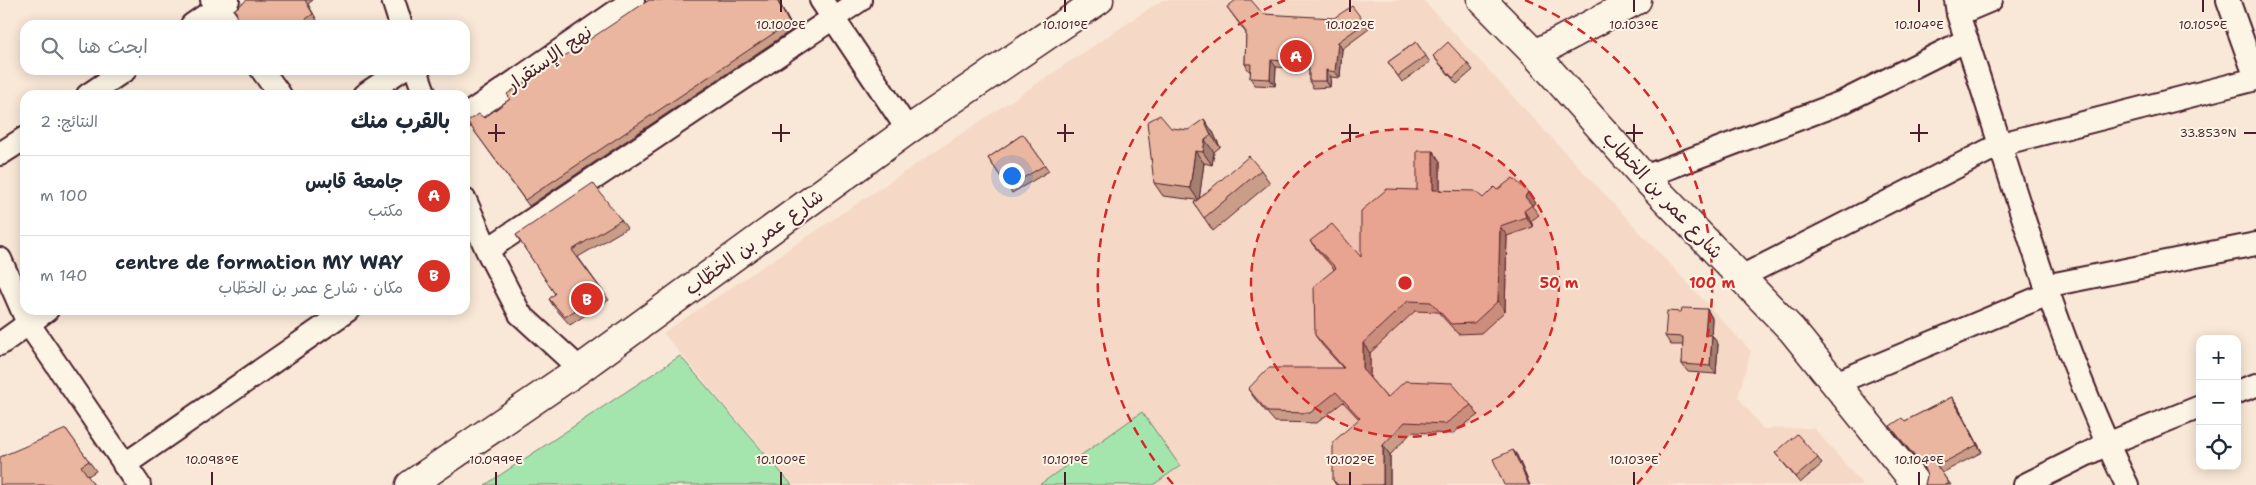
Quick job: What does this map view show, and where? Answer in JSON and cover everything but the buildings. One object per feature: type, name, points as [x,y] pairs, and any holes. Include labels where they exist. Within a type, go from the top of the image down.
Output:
[{"type":"street","name":"نهج الإستقرار","points":[[470,113],[633,0]]},
{"type":"street","points":[[487,250],[827,9],[860,0]]},
{"type":"street","name":"شارع عمر بن الخطّاب","points":[[410,485],[580,369],[908,130],[1099,0]]},
{"type":"street","name":"شارع عمر بن الخطاب","points":[[1482,0],[1535,54],[1644,177],[1792,330],[1917,485]]},
{"type":"street","points":[[1535,54],[1637,0]]},
{"type":"street","points":[[1991,0],[1957,7],[2046,290],[2107,444],[2127,485]]},
{"type":"street","points":[[1741,277],[2001,144],[2256,78],[2228,0]]},
{"type":"street","points":[[394,1],[400,20]]},
{"type":"street","points":[[201,20],[222,8]]},
{"type":"street","points":[[827,9],[908,130]]},
{"type":"street","points":[[1644,177],[1843,102],[1967,40]]},
{"type":"street","points":[[95,90],[118,75]]},
{"type":"street","points":[[266,75],[276,90]]},
{"type":"street","points":[[371,90],[394,75]]},
{"type":"street","points":[[418,75],[423,90]]},
{"type":"street","points":[[0,154],[20,141]]},
{"type":"street","points":[[470,227],[487,250],[520,314],[580,369]]},
{"type":"street","points":[[1836,383],[2046,290],[2256,244]]},
{"type":"street","points":[[0,259],[20,305]]},
{"type":"street","points":[[24,315],[28,323],[138,485]]},
{"type":"street","points":[[0,344],[40,315]]},
{"type":"street","points":[[124,464],[341,315]]},
{"type":"street","points":[[2241,391],[2256,385]]},
{"type":"street","points":[[2025,485],[2107,444],[2196,409]]},
{"type":"shaded area","points":[[1162,0],[1423,0],[1751,351],[1738,397],[1763,429],[1814,428],[1863,485],[793,485],[663,333]]},
{"type":"green space","points":[[680,356],[792,485],[485,485]]},
{"type":"green space","points":[[1142,412],[1180,466],[1153,485],[1039,485]]},
{"type":"place","name":"جامعة قابس","points":[[1296,56]]},
{"type":"place","name":"centre de formation MY WAY","points":[[587,299]]}]
